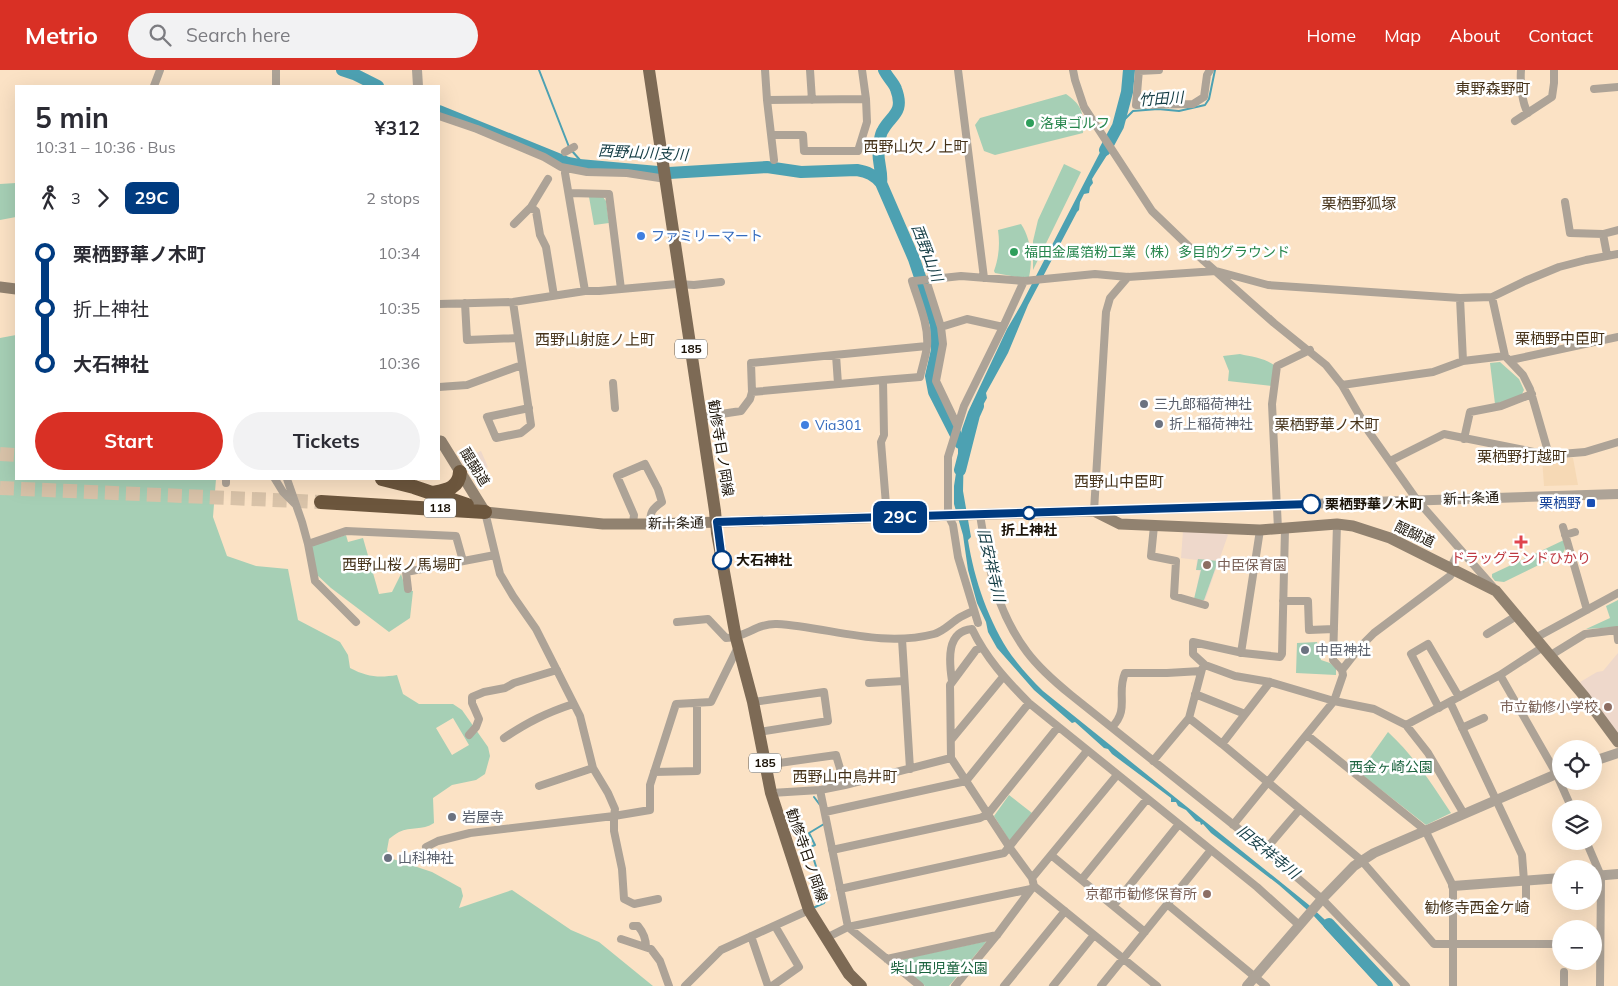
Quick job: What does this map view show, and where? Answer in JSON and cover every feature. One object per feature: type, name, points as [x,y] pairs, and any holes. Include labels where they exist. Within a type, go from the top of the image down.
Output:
[{"type":"highway","points":[[433,493],[453,488],[458,481],[460,472]]},
{"type":"highway","name":"118","points":[[386,480],[433,493],[485,512]]},
{"type":"highway","name":"118","points":[[321,502],[395,505],[485,512]]},
{"type":"main road","name":"勧修寺日ノ岡線","points":[[649,70],[717,522],[737,642],[753,702],[771,793],[809,910],[849,974],[861,986]]},
{"type":"main road","points":[[0,287],[15,289]]},
{"type":"main road","name":"醍醐道","points":[[440,441],[485,512]]},
{"type":"main road","name":"新十条通","points":[[485,512],[585,523],[650,524],[1094,511]]},
{"type":"main road","name":"醍醐道","points":[[1094,511],[1114,522],[1154,526],[1260,530],[1337,524],[1353,526],[1390,538],[1496,590],[1544,646],[1618,742]]},
{"type":"street","points":[[154,85],[160,70]]},
{"type":"street","points":[[276,70],[276,85]]},
{"type":"street","points":[[417,70],[418,85]]},
{"type":"street","points":[[765,70],[774,160]]},
{"type":"street","points":[[810,70],[812,100]]},
{"type":"street","points":[[772,136],[803,134],[804,151],[858,151],[867,122],[862,70]]},
{"type":"street","points":[[958,70],[984,278]]},
{"type":"street","points":[[1073,70],[1084,107],[1152,211],[1274,323],[1310,350],[1326,365],[1342,385],[1367,429],[1418,500],[1496,590]]},
{"type":"street","points":[[1159,70],[1139,71],[1136,105],[1193,104],[1204,97],[1207,74],[1210,70]]},
{"type":"street","points":[[1521,70],[1520,84],[1523,92],[1524,106],[1528,113]]},
{"type":"street","points":[[1515,121],[1552,97],[1554,70]]},
{"type":"street","points":[[1594,89],[1618,87]]},
{"type":"street","points":[[767,100],[866,99]]},
{"type":"street","points":[[440,116],[477,129],[561,167],[587,172],[665,174]]},
{"type":"street","points":[[565,152],[574,147]]},
{"type":"street","points":[[565,173],[585,291]]},
{"type":"street","points":[[514,224],[531,206],[548,179]]},
{"type":"street","points":[[569,193],[608,194],[621,289]]},
{"type":"street","points":[[1566,202],[1570,233],[1603,234],[1618,230]]},
{"type":"street","points":[[531,206],[536,210],[540,235],[546,247],[554,296]]},
{"type":"street","points":[[1603,234],[1607,256]]},
{"type":"street","points":[[752,392],[920,377],[927,346],[926,328],[913,281],[961,276],[1028,281],[1095,274],[1128,277],[1216,271],[1268,286],[1460,298],[1492,297],[1559,267],[1618,254]]},
{"type":"street","points":[[1094,511],[1106,312],[1110,298],[1128,277]]},
{"type":"street","points":[[925,281],[941,327],[944,344],[936,381],[957,425]]},
{"type":"street","points":[[978,623],[958,557],[950,515],[948,457],[964,406],[1028,281]]},
{"type":"street","points":[[440,304],[513,302],[585,291],[721,282]]},
{"type":"street","points":[[1492,297],[1508,358],[1523,375],[1532,394],[1549,455]]},
{"type":"street","points":[[1460,298],[1462,361]]},
{"type":"street","points":[[513,302],[529,408],[531,425],[521,433],[496,438],[487,417],[529,408]]},
{"type":"street","points":[[465,303],[467,340],[518,338]]},
{"type":"street","points":[[941,327],[967,320],[1003,327]]},
{"type":"street","points":[[1342,385],[1433,372],[1462,361],[1508,358],[1618,337]]},
{"type":"street","points":[[701,417],[742,411],[752,392],[751,363],[927,346]]},
{"type":"street","points":[[1203,668],[1193,654],[1193,642],[1242,653],[1280,657],[1282,654],[1281,529],[1277,505],[1272,404],[1277,366],[1310,350]]},
{"type":"street","points":[[836,355],[838,384]]},
{"type":"street","points":[[440,387],[467,385],[522,365]]},
{"type":"street","points":[[882,380],[884,435],[881,442],[887,517]]},
{"type":"street","points":[[613,382],[614,408]]},
{"type":"street","points":[[1464,439],[1470,412],[1501,406],[1532,394]]},
{"type":"street","points":[[1390,461],[1444,434],[1549,455],[1585,452],[1618,442]]},
{"type":"street","points":[[633,524],[634,515],[617,476],[644,464],[658,489],[662,502],[653,508],[650,514],[650,524]]},
{"type":"street","points":[[276,480],[283,492],[296,506]]},
{"type":"street","points":[[287,480],[308,544],[315,581],[356,622]]},
{"type":"street","name":"新十条通","points":[[1094,511],[1618,494]]},
{"type":"street","points":[[485,512],[500,574],[536,629],[580,716],[593,768],[615,809],[614,831],[622,869],[624,900],[634,904],[658,900]]},
{"type":"street","points":[[976,515],[990,574],[1005,615],[1027,652],[1045,672],[1265,850],[1406,986]]},
{"type":"street","points":[[1233,825],[1334,701],[1343,675],[1342,670],[1333,660],[1337,524]]},
{"type":"street","points":[[1154,526],[1151,556],[1176,561],[1174,596],[1205,605]]},
{"type":"street","points":[[1563,527],[1587,610]]},
{"type":"street","points":[[1242,653],[1260,530]]},
{"type":"street","points":[[308,544],[346,531],[456,536],[463,561]]},
{"type":"street","points":[[1565,535],[1575,532]]},
{"type":"street","points":[[1342,670],[1374,633],[1450,576],[1460,549]]},
{"type":"street","points":[[408,589],[406,572],[495,555]]},
{"type":"street","points":[[1406,725],[1500,675],[1544,646],[1587,610],[1618,593]]},
{"type":"street","points":[[1283,601],[1308,601],[1309,630],[1334,629]]},
{"type":"street","points":[[426,847],[438,840],[470,834],[650,810],[650,785],[676,704],[711,702],[737,642],[758,627],[775,624],[868,638],[902,639],[935,634],[958,618],[973,611]]},
{"type":"street","points":[[1487,634],[1518,615]]},
{"type":"street","points":[[677,622],[708,619],[726,638],[737,642]]},
{"type":"street","points":[[952,681],[951,647],[956,636],[966,629],[972,629],[981,648],[1003,677],[1029,703],[1301,923]]},
{"type":"street","points":[[1544,646],[1585,634],[1617,630],[1618,640]]},
{"type":"street","points":[[902,639],[910,769]]},
{"type":"street","points":[[1439,708],[1411,654],[1428,644],[1459,697]]},
{"type":"street","points":[[955,986],[997,935],[1032,888],[1032,878],[951,758],[950,685],[976,650],[981,648]]},
{"type":"street","points":[[1112,728],[1122,715],[1122,681],[1125,673],[1167,673],[1203,668],[1270,682],[1334,701],[1374,709],[1406,725],[1428,753],[1464,814]]},
{"type":"street","points":[[1153,761],[1189,718],[1203,668]]},
{"type":"street","points":[[469,735],[476,727],[479,719],[472,703],[472,697],[557,670]]},
{"type":"street","points":[[1500,675],[1552,760]]},
{"type":"street","points":[[951,740],[1003,677]]},
{"type":"street","points":[[869,683],[904,681]]},
{"type":"street","points":[[1222,744],[1270,682]]},
{"type":"street","points":[[753,702],[824,692],[828,721],[759,732]]},
{"type":"street","points":[[1195,694],[1245,714]]},
{"type":"street","points":[[1450,702],[1522,855],[1526,913]]},
{"type":"street","points":[[825,812],[966,781],[1029,703]]},
{"type":"street","points":[[504,738],[531,720],[573,704]]},
{"type":"street","points":[[654,772],[697,771],[697,704]]},
{"type":"street","points":[[1189,718],[1361,860],[1434,944],[1552,944]]},
{"type":"street","points":[[1462,728],[1484,718]]},
{"type":"street","points":[[832,850],[980,818],[988,814],[1058,727]]},
{"type":"street","points":[[1307,735],[1425,830],[1453,886],[1452,986]]},
{"type":"street","points":[[840,889],[1004,853],[1087,751]]},
{"type":"street","points":[[1602,758],[1618,753]]},
{"type":"street","points":[[765,765],[836,755],[845,786]]},
{"type":"street","points":[[771,793],[820,790],[845,786],[951,758]]},
{"type":"street","points":[[540,786],[593,768]]},
{"type":"street","points":[[1032,878],[1117,775]]},
{"type":"street","points":[[1247,986],[1319,902],[1361,860],[1552,775]]},
{"type":"street","points":[[820,790],[848,926],[920,986]]},
{"type":"street","points":[[1082,879],[1147,799]]},
{"type":"street","points":[[1265,850],[1300,809]]},
{"type":"street","points":[[1114,906],[1178,824]]},
{"type":"street","points":[[1101,986],[1211,850]]},
{"type":"street","points":[[1051,855],[1145,932]]},
{"type":"street","points":[[1602,876],[1618,874]]},
{"type":"street","points":[[1453,886],[1552,879]]},
{"type":"street","points":[[826,938],[848,926],[1032,888],[1123,958],[1153,985]]},
{"type":"street","points":[[1167,904],[1266,986]]},
{"type":"street","points":[[685,986],[722,950],[809,910]]},
{"type":"street","points":[[1004,986],[1064,911]]},
{"type":"street","points":[[633,926],[640,928],[646,947]]},
{"type":"street","points":[[772,986],[800,967],[775,926]]},
{"type":"street","points":[[886,958],[997,935]]},
{"type":"street","points":[[1053,986],[1094,935]]},
{"type":"street","points":[[751,936],[768,986]]},
{"type":"street","points":[[621,939],[651,949],[660,961],[669,986]]},
{"type":"street","points":[[1599,970],[1600,986]]},
{"type":"street","points":[[1564,972],[1564,986]]},
{"type":"shaded area","points":[[481,451],[488,467],[473,479],[460,460]]},
{"type":"shaded area","points":[[1542,457],[1573,458],[1578,485],[1544,486]]},
{"type":"shaded area","name":"中臣保育園","points":[[1183,531],[1226,533],[1228,535],[1205,600],[1201,602],[1194,600],[1200,571],[1196,570],[1197,560],[1181,558]]},
{"type":"shaded area","name":"市立勧修小学校","points":[[1618,653],[1618,737],[1580,682],[1597,672],[1603,671]]},
{"type":"green space","name":"洛東ゴルフ","points":[[1066,94],[1076,102],[1081,110],[1083,133],[995,155],[984,151],[975,125],[980,118]]},
{"type":"green space","points":[[1064,164],[1081,172],[1033,270],[1033,241],[1038,220]]},
{"type":"green space","points":[[15,183],[15,217],[0,220],[0,184]]},
{"type":"green space","points":[[589,197],[603,197],[606,201],[609,223],[594,225]]},
{"type":"green space","name":"福田金属箔粉工業（株）多目的グラウンド","points":[[1021,224],[1027,236],[1030,249],[1029,277],[995,273],[999,250],[998,230]]},
{"type":"green space","points":[[15,335],[15,480],[216,480],[213,517],[227,556],[256,566],[288,569],[298,620],[340,642],[348,655],[350,668],[373,676],[397,675],[403,694],[419,704],[453,704],[462,710],[488,747],[490,756],[485,774],[476,780],[452,785],[433,798],[434,823],[425,827],[403,830],[389,839],[387,850],[390,858],[432,872],[461,888],[463,896],[459,908],[512,890],[571,930],[599,942],[653,986],[0,986],[0,338]],"holes":[[[453,718],[469,745],[452,755],[436,728]]]},
{"type":"green space","points":[[1240,354],[1264,360],[1276,367],[1273,386],[1228,381],[1229,371],[1223,356]]},
{"type":"green space","points":[[1500,362],[1519,379],[1524,390],[1521,396],[1495,404],[1490,363]]},
{"type":"green space","points":[[346,535],[348,542],[363,538],[379,594],[392,592],[401,574],[406,590],[413,591],[410,618],[389,632],[331,588],[316,574],[311,546]]},
{"type":"green space","points":[[1564,540],[1565,549],[1563,553],[1504,582],[1495,581],[1492,577],[1492,574]]},
{"type":"green space","points":[[1198,559],[1218,561],[1204,600],[1201,601],[1194,599],[1201,570],[1196,570]]},
{"type":"green space","points":[[1618,600],[1618,627],[1586,629],[1610,618],[1606,606]]},
{"type":"green space","points":[[1317,642],[1321,660],[1330,663],[1336,668],[1336,675],[1296,673],[1297,643]]},
{"type":"green space","name":"西金ヶ崎公園","points":[[1388,732],[1430,781],[1451,813],[1426,825],[1361,774],[1361,770]]},
{"type":"green space","points":[[1009,795],[1032,813],[1012,840],[1009,840],[994,816]]},
{"type":"green space","name":"柴山西児童公園","points":[[987,941],[949,986],[925,986],[894,961]]},
{"type":"water","points":[[1110,133],[1116,141],[1092,179],[1093,183],[1089,193],[1084,194],[1079,210],[1028,305],[1008,353],[986,393],[987,398],[982,407],[977,408],[964,443],[963,491],[971,537],[968,540],[978,585],[996,629],[1004,643],[1019,665],[1043,691],[1309,905],[1337,931],[1346,947],[1366,964],[1383,986],[1378,986],[1313,915],[1279,885],[1211,833],[1203,824],[1201,825],[1200,822],[1196,821],[1186,810],[1178,806],[1176,802],[1171,802],[1171,798],[1108,749],[1104,748],[1075,722],[1072,723],[1034,690],[997,648],[988,632],[986,622],[977,603],[968,570],[963,535],[954,504],[958,448],[962,429],[968,412],[1007,329]]},
{"type":"waterway","name":"西野山川支川","points":[[342,70],[376,85]]},
{"type":"waterway","points":[[539,70],[569,147]]},
{"type":"waterway","name":"西野山川","points":[[884,70],[895,87],[899,103],[896,113],[886,125],[881,135],[878,150],[881,183],[914,259],[936,325],[937,350],[931,376],[934,392],[960,443]]},
{"type":"waterway","name":"旧安祥寺川","points":[[1105,150],[1118,126],[1127,92],[1129,70]]},
{"type":"waterway","name":"竹田川","points":[[1118,126],[1133,111],[1158,109],[1179,111],[1205,105],[1209,99],[1215,70]]},
{"type":"waterway","name":"西野山川支川","points":[[440,111],[568,163],[579,165],[669,173],[767,167],[801,172],[857,170],[870,174],[881,183]]},
{"type":"waterway","points":[[572,151],[580,160],[591,166]]},
{"type":"waterway","name":"旧安祥寺川","points":[[960,470],[978,406]]},
{"type":"waterway","points":[[814,797],[820,805]]},
{"type":"waterway","points":[[813,908],[824,903],[826,899],[810,847],[815,845],[809,833],[824,824]]},
{"type":"waterway","name":"旧安祥寺川","points":[[1329,924],[1387,986]]},
{"type":"tunnel","points":[[0,454],[15,455]]},
{"type":"tunnel","points":[[0,488],[321,502]]},
{"type":"bus line","name":"29C","points":[[722,560],[717,522],[1311,504]]},
{"type":"place","name":"洛東ゴルフ","points":[[1030,123]]},
{"type":"place","name":"ファミリーマート","points":[[641,236]]},
{"type":"place","name":"福田金属箔粉工業（株）多目的グラウンド","points":[[1014,252]]},
{"type":"place","name":"三九郎稲荷神社","points":[[1144,404]]},
{"type":"place","name":"折上稲荷神社","points":[[1159,424]]},
{"type":"place","name":"Via301","points":[[805,425]]},
{"type":"place","name":"栗栖野","points":[[1591,503]]},
{"type":"place","name":"栗栖野華ノ木町","points":[[1311,504]]},
{"type":"place","name":"折上神社","points":[[1029,513]]},
{"type":"place","name":"ドラッグランドひかり","points":[[1521,542]]},
{"type":"place","name":"大石神社","points":[[722,560]]},
{"type":"place","name":"中臣保育園","points":[[1207,565]]},
{"type":"place","name":"中臣神社","points":[[1305,650]]},
{"type":"place","name":"市立勧修小学校","points":[[1608,707]]},
{"type":"place","name":"岩屋寺","points":[[452,817]]},
{"type":"place","name":"山科神社","points":[[388,858]]},
{"type":"place","name":"京都市勧修保育所","points":[[1207,894]]},
{"type":"district","name":"東野森野町","points":[[1493,89]]},
{"type":"district","name":"西野山欠ノ上町","points":[[916,147]]},
{"type":"district","name":"栗栖野狐塚","points":[[1359,204]]},
{"type":"district","name":"栗栖野中臣町","points":[[1560,339]]},
{"type":"district","name":"西野山射庭ノ上町","points":[[595,340]]},
{"type":"district","name":"栗栖野華ノ木町","points":[[1327,425]]},
{"type":"district","name":"栗栖野打越町","points":[[1522,457]]},
{"type":"district","name":"西野山中臣町","points":[[1119,482]]},
{"type":"district","name":"西野山桜ノ馬場町","points":[[402,565]]},
{"type":"district","name":"西野山中鳥井町","points":[[845,777]]},
{"type":"district","name":"勧修寺西金ケ崎","points":[[1477,908]]}]
